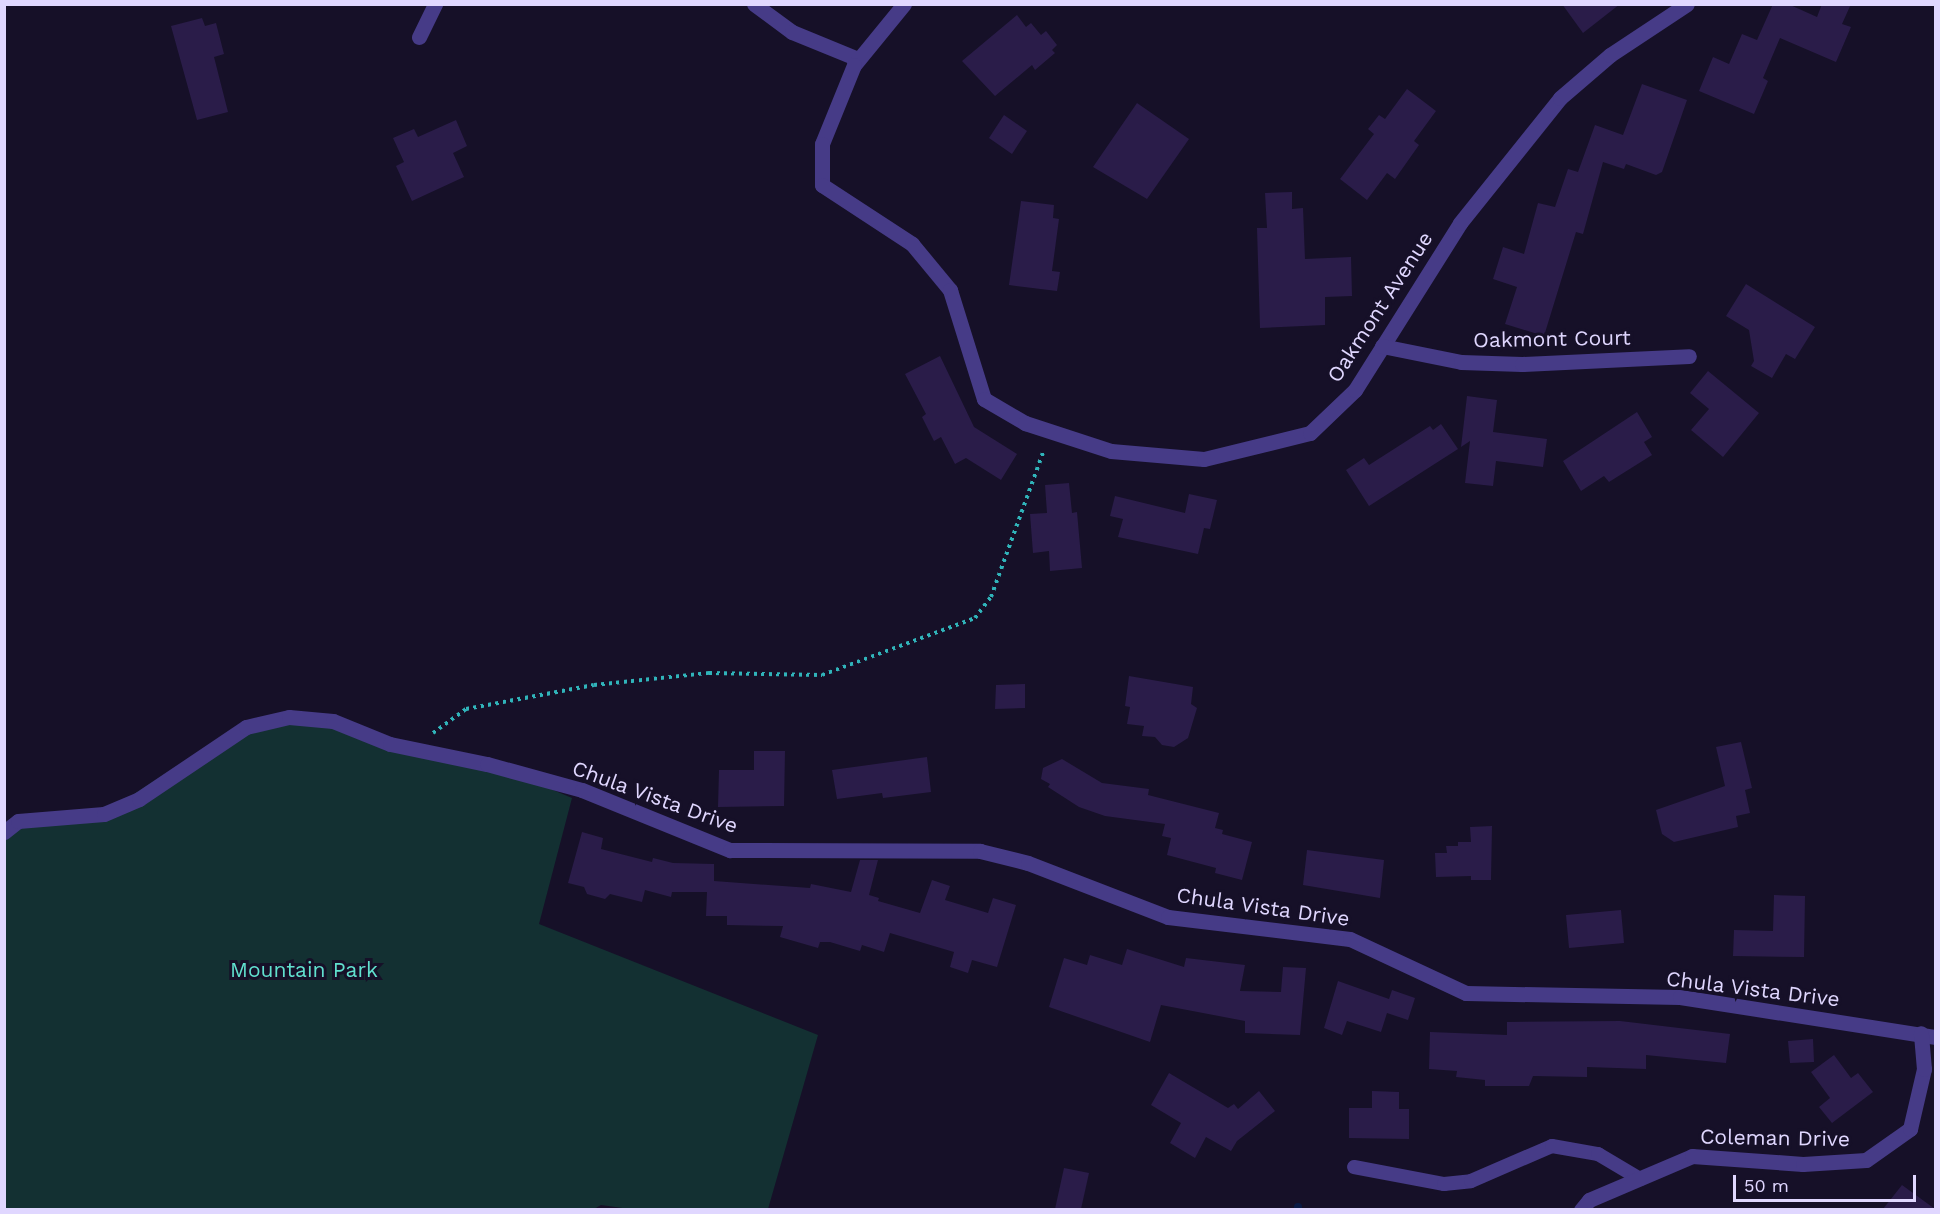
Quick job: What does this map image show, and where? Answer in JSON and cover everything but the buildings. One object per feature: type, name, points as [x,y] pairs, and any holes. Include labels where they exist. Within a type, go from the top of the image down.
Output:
[{"type":"street","points":[[419,37],[435,4]]},
{"type":"street","points":[[754,4],[792,32],[858,59]]},
{"type":"street","name":"Oakmont Avenue","points":[[904,4],[858,59],[822,144],[822,185],[912,244],[950,290],[984,399],[1025,423],[1111,451],[1204,459],[1310,433],[1355,390],[1460,222],[1560,98],[1610,55],[1688,4]]},
{"type":"street","name":"Oakmont Court","points":[[1382,346],[1472,362],[1689,356]]},
{"type":"street","name":"Chula Vista Drive","points":[[4,832],[18,821],[104,814],[139,799],[246,728],[289,717],[333,722],[411,749],[487,764],[582,790],[730,849],[980,851],[1028,864],[1168,916],[1228,927],[1350,939],[1466,993],[1680,997],[1928,1035]]},
{"type":"street","name":"Coleman Drive","points":[[1581,1209],[1589,1200],[1692,1156],[1803,1164],[1866,1160],[1910,1129],[1924,1069],[1928,1035]]},
{"type":"lane","points":[[1354,1167],[1444,1184],[1471,1180],[1552,1146],[1598,1154],[1640,1179]]},
{"type":"path","points":[[411,749],[466,709],[594,685],[709,673],[822,675],[975,618],[991,597],[1051,432]]},
{"type":"green space","name":"Mountain Park","points":[[304,716],[496,766],[572,798],[539,924],[818,1035],[768,1209],[637,1210],[601,1205],[592,1210],[5,1210],[5,825],[114,807],[247,720]]}]
